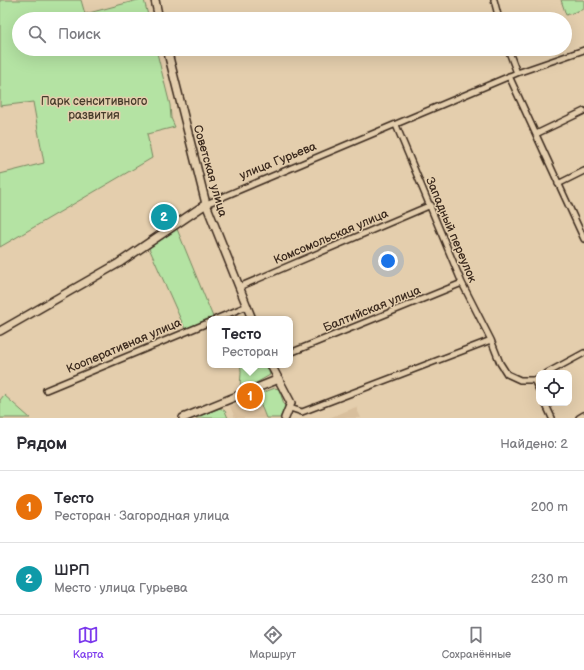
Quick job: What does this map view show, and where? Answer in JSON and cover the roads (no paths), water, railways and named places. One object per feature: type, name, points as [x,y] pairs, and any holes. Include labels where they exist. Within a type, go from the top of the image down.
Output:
[{"type":"main road","points":[[155,0],[158,12]]},
{"type":"main road","name":"Советская улица","points":[[169,56],[206,204],[251,316]]},
{"type":"main road","name":"улица Гурьева","points":[[0,331],[119,263],[206,204]]},
{"type":"main road","points":[[274,368],[291,404],[285,418]]},
{"type":"main road","points":[[183,418],[279,379]]},
{"type":"street","points":[[494,0],[497,12]]},
{"type":"street","name":"улица Гурьева","points":[[572,54],[584,50]]},
{"type":"street","points":[[511,56],[517,74]]},
{"type":"street","name":"улица Гурьева","points":[[206,204],[509,76],[567,56]]},
{"type":"street","points":[[509,76],[558,184],[583,233],[584,240]]},
{"type":"street","points":[[536,134],[584,111]]},
{"type":"street","name":"Западный переулок","points":[[396,125],[462,283],[491,340],[500,363],[507,374],[520,380],[536,379]]},
{"type":"street","points":[[558,184],[584,171]]},
{"type":"street","name":"Комсомольская улица","points":[[239,287],[430,205]]},
{"type":"street","name":"Балтийская улица","points":[[293,352],[462,283]]},
{"type":"street","points":[[223,316],[247,306]]},
{"type":"street","name":"Кооперативная улица","points":[[46,390],[207,323]]},
{"type":"street","points":[[290,408],[302,412],[491,340]]},
{"type":"street","points":[[553,370],[584,353]]},
{"type":"street","points":[[546,406],[552,418]]},
{"type":"street","points":[[578,418],[584,415]]},
{"type":"place","name":"ШРП","points":[[164,217]]},
{"type":"place","name":"Тесто","points":[[250,396]]},
{"type":"park label","name":"Парк сенситивного развития","points":[[94,108]]}]
